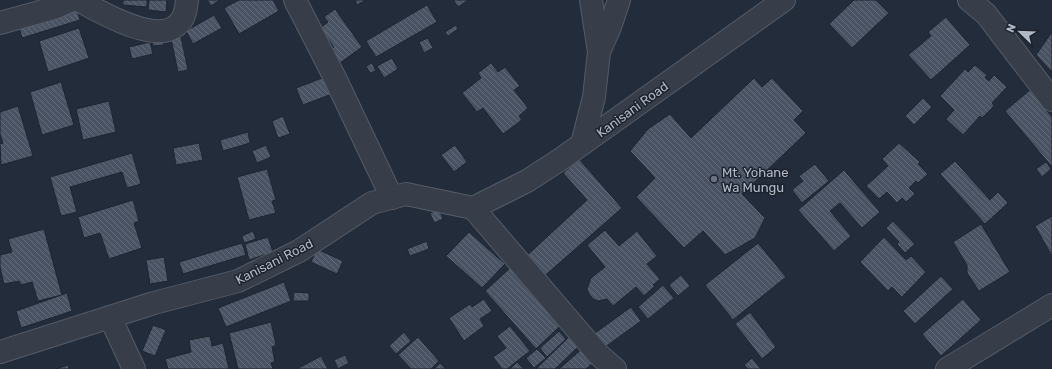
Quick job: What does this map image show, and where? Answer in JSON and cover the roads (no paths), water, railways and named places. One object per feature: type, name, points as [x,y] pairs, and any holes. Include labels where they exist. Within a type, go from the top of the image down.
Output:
[{"type":"street","points":[[0,23],[54,8],[72,0]]},
{"type":"street","points":[[78,0],[138,29],[158,31],[176,26],[185,13],[187,0]]},
{"type":"street","points":[[295,0],[335,78],[392,198]]},
{"type":"street","points":[[582,144],[594,97],[599,52],[591,0]]},
{"type":"street","points":[[599,52],[610,27],[619,0]]},
{"type":"street","name":"Kanisani Road","points":[[0,352],[154,303],[238,281],[299,251],[372,203],[406,194],[473,208],[527,181],[582,144],[783,0]]},
{"type":"street","points":[[970,0],[986,14],[1052,100]]},
{"type":"street","points":[[473,208],[598,354],[615,369]]},
{"type":"street","points":[[947,369],[1052,305]]},
{"type":"street","points":[[110,317],[134,369]]},
{"type":"place","name":"Mt. Yohane Wa Mungu","points":[[714,179]]}]
